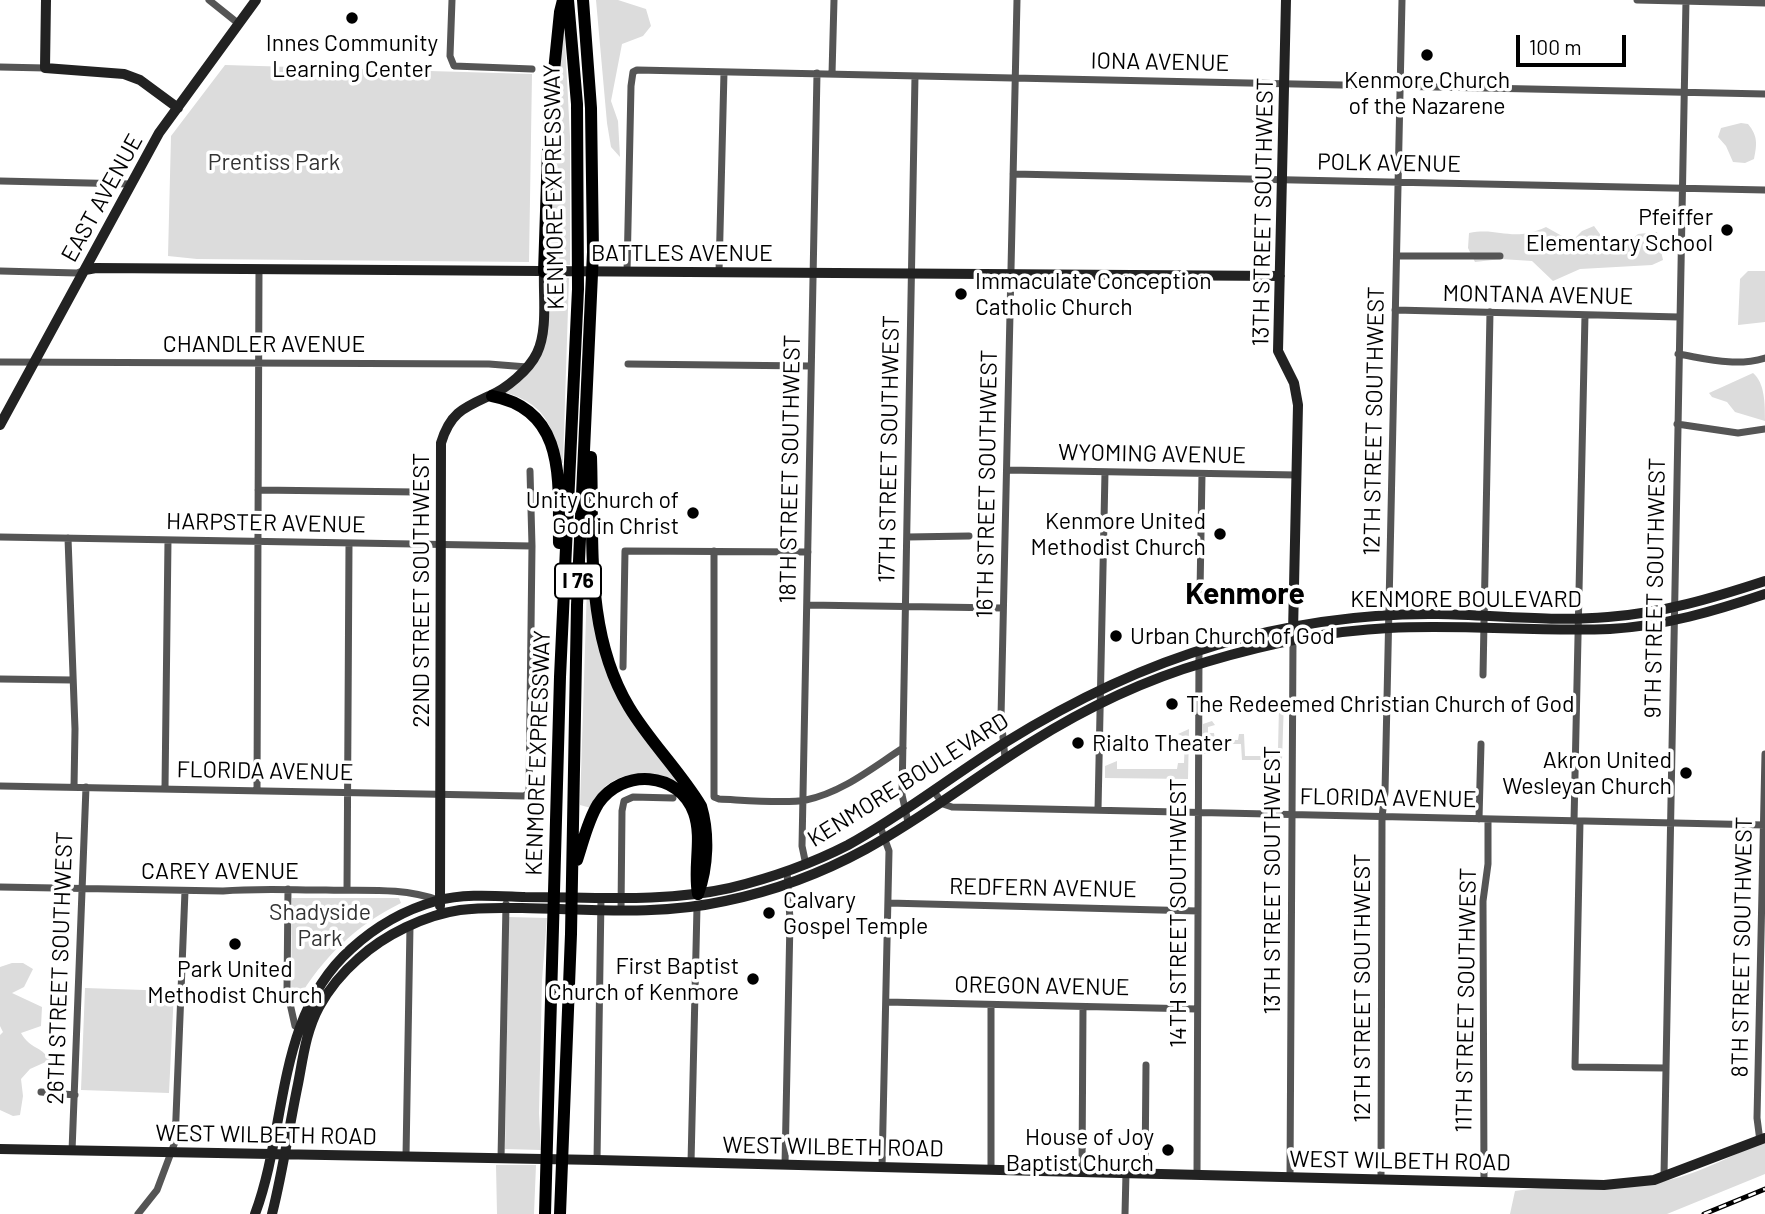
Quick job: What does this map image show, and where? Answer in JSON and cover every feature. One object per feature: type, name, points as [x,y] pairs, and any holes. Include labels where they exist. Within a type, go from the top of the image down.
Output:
[{"type":"highway","name":"KENMORE EXPRESSWAY","points":[[545,1214],[560,677],[579,253],[577,104],[566,0]]},
{"type":"highway","points":[[544,272],[549,120],[560,12],[566,0]]},
{"type":"highway","name":"KENMORE EXPRESSWAY","points":[[560,1214],[571,934],[577,605],[593,252],[592,108],[583,0]]},
{"type":"highway","points":[[588,367],[593,569],[602,638],[611,671],[628,706],[701,806],[706,843],[698,900]]},
{"type":"highway","points":[[492,396],[517,403],[537,418],[550,439],[558,484],[560,677]]},
{"type":"highway","points":[[572,873],[591,818],[607,793],[626,782],[652,779],[673,785],[683,793],[696,816],[698,835],[695,878],[698,900]]},
{"type":"main road","points":[[46,0],[45,68],[124,74],[140,80],[178,108]]},
{"type":"main road","name":"EAST AVENUE","points":[[0,425],[159,133],[256,0]]},
{"type":"main road","name":"13TH STREET SOUTHWEST","points":[[1286,0],[1278,351],[1296,391],[1293,639]]},
{"type":"main road","name":"BATTLES AVENUE","points":[[85,270],[1280,276]]},
{"type":"main road","name":"22ND STREET SOUTHWEST","points":[[441,914],[441,443],[454,415],[478,400],[492,396],[527,367],[537,354],[540,345],[544,272]]},
{"type":"main road","name":"KENMORE BOULEVARD","points":[[272,1214],[285,1155],[304,1031],[315,992],[347,952],[385,922],[439,900],[474,896],[698,900],[738,898],[788,884],[830,867],[884,838],[1005,758],[1099,704],[1198,664],[1293,639],[1389,628],[1579,624],[1607,617],[1674,609],[1765,581]]},
{"type":"main road","name":"KENMORE BOULEVARD","points":[[255,1214],[271,1155],[290,1058],[304,1031],[351,965],[362,954],[410,926],[441,914],[461,910],[506,908],[621,911],[698,900],[759,881],[806,865],[851,843],[1003,744],[1100,690],[1199,651],[1293,626],[1389,615],[1484,616],[1618,628],[1674,621],[1765,594]]},
{"type":"main road","name":"WEST WILBETH ROAD","points":[[0,1149],[1622,1184],[1664,1176],[1762,1140]]},
{"type":"street","points":[[209,0],[239,24]]},
{"type":"street","points":[[452,0],[450,58],[454,66],[532,69]]},
{"type":"street","points":[[832,74],[834,0]]},
{"type":"street","name":"16TH STREET SOUTHWEST","points":[[1005,758],[1003,608],[1017,0]]},
{"type":"street","name":"12TH STREET SOUTHWEST","points":[[1381,1179],[1382,817],[1385,792],[1402,0]]},
{"type":"street","points":[[1637,0],[1765,3]]},
{"type":"street","name":"9TH STREET SOUTHWEST","points":[[1664,1176],[1686,1]]},
{"type":"street","points":[[0,67],[45,68]]},
{"type":"street","name":"IONA AVENUE","points":[[627,272],[631,86],[633,72],[637,70],[1765,94]]},
{"type":"street","points":[[719,272],[724,72]]},
{"type":"street","name":"18TH STREET SOUTHWEST","points":[[806,865],[803,846],[803,801],[817,73]]},
{"type":"street","name":"17TH STREET SOUTHWEST","points":[[908,822],[902,794],[915,76]]},
{"type":"street","name":"POLK AVENUE","points":[[1013,174],[1765,190]]},
{"type":"street","points":[[0,181],[131,184]]},
{"type":"street","points":[[1396,256],[1500,256]]},
{"type":"street","points":[[0,271],[77,273],[85,270]]},
{"type":"street","points":[[257,790],[259,270]]},
{"type":"street","name":"MONTANA AVENUE","points":[[1395,310],[1679,317]]},
{"type":"street","points":[[1483,675],[1490,312]]},
{"type":"street","points":[[1585,315],[1575,1067],[1666,1068]]},
{"type":"street","points":[[1678,354],[1728,363],[1752,362],[1765,358]]},
{"type":"street","name":"CHANDLER AVENUE","points":[[0,362],[489,364],[527,367]]},
{"type":"street","points":[[628,364],[810,366]]},
{"type":"street","points":[[1677,424],[1738,433],[1765,429]]},
{"type":"street","name":"WYOMING AVENUE","points":[[1007,470],[1297,475]]},
{"type":"street","points":[[530,471],[532,547]]},
{"type":"street","points":[[1098,810],[1105,472]]},
{"type":"street","points":[[1200,592],[1202,474]]},
{"type":"street","points":[[258,490],[416,492]]},
{"type":"street","points":[[907,537],[969,536]]},
{"type":"street","name":"HARPSTER AVENUE","points":[[0,537],[532,547]]},
{"type":"street","points":[[68,538],[74,787]]},
{"type":"street","points":[[165,788],[168,540]]},
{"type":"street","points":[[347,890],[349,544]]},
{"type":"street","name":"FLORIDA AVENUE","points":[[0,786],[524,796],[529,793],[532,547]]},
{"type":"street","points":[[622,667],[625,551],[808,552]]},
{"type":"street","points":[[714,551],[714,796],[719,799],[803,801],[827,794],[853,781],[903,748]]},
{"type":"street","points":[[807,605],[1003,608]]},
{"type":"street","name":"13TH STREET SOUTHWEST","points":[[1290,1177],[1293,639]]},
{"type":"street","name":"14TH STREET SOUTHWEST","points":[[1197,1175],[1196,813],[1199,651]]},
{"type":"street","points":[[0,679],[72,680]]},
{"type":"street","points":[[1479,818],[1481,744]]},
{"type":"street","name":"8TH STREET SOUTHWEST","points":[[1762,1140],[1757,1118],[1765,754]]},
{"type":"street","name":"26TH STREET SOUTHWEST","points":[[72,1151],[86,787]]},
{"type":"street","points":[[933,790],[941,801]]},
{"type":"street","points":[[621,911],[624,801],[633,797],[673,798]]},
{"type":"street","name":"FLORIDA AVENUE","points":[[941,801],[952,807],[1764,825]]},
{"type":"street","name":"11TH STREET SOUTHWEST","points":[[1484,1182],[1483,914],[1488,863],[1488,819]]},
{"type":"street","points":[[880,826],[889,851],[882,1168]]},
{"type":"street","points":[[785,1166],[790,920],[787,871]]},
{"type":"street","name":"CAREY AVENUE","points":[[0,887],[185,891],[401,891],[439,900]]},
{"type":"street","points":[[288,890],[287,990],[290,1015],[304,1031]]},
{"type":"street","points":[[138,1214],[157,1190],[175,1142],[185,891]]},
{"type":"street","points":[[501,1159],[506,896]]},
{"type":"street","points":[[597,1160],[600,898]]},
{"type":"street","points":[[691,1163],[698,900]]},
{"type":"street","name":"REDFERN AVENUE","points":[[888,903],[1198,911]]},
{"type":"street","points":[[407,1156],[410,926]]},
{"type":"street","name":"OREGON AVENUE","points":[[886,1002],[1197,1009]]},
{"type":"street","points":[[991,1004],[991,1170]]},
{"type":"street","points":[[1082,1172],[1083,1007]]},
{"type":"street","points":[[1145,1174],[1146,1065]]},
{"type":"street","points":[[41,1093],[75,1095]]},
{"type":"street","points":[[1125,1214],[1126,1173]]},
{"type":"green space","points":[[596,0],[618,0],[646,9],[651,26],[643,36],[622,44],[611,101],[618,121],[620,157],[611,147],[607,123]]},
{"type":"green space","points":[[564,21],[570,137],[570,265],[551,264],[549,255],[551,136]]},
{"type":"green space","name":"Prentiss Park","points":[[225,65],[532,74],[529,262],[197,259],[168,256],[171,136]]},
{"type":"green space","points":[[1748,124],[1756,140],[1754,159],[1745,163],[1733,162],[1726,146],[1718,137],[1721,128]]},
{"type":"green space","points":[[1594,226],[1605,241],[1625,246],[1638,234],[1657,232],[1663,260],[1652,265],[1580,269],[1553,281],[1532,261],[1501,259],[1475,262],[1468,248],[1469,233],[1524,234],[1546,227],[1562,236],[1575,238],[1582,231]]},
{"type":"green space","points":[[1748,271],[1765,271],[1765,322],[1738,325],[1740,279]]},
{"type":"green space","points":[[552,278],[569,278],[563,463],[559,462],[554,436],[544,416],[528,402],[503,392],[531,369],[544,347]]},
{"type":"green space","points":[[1753,373],[1762,388],[1765,421],[1735,412],[1727,402],[1712,397],[1709,393]]},
{"type":"green space","points":[[587,585],[591,585],[602,660],[685,788],[656,776],[636,774],[616,779],[607,785],[591,808],[580,805]]},
{"type":"green space","points":[[1284,701],[1282,760],[1242,760],[1241,744],[1213,744],[1212,754],[1203,754],[1203,724],[1212,721],[1215,725],[1208,727],[1208,733],[1214,733],[1215,740],[1238,740],[1239,734],[1244,734],[1245,756],[1271,756],[1272,750],[1278,749],[1279,707],[1273,704]]},
{"type":"green space","points":[[1189,729],[1188,779],[1105,778],[1105,766],[1117,761],[1117,769],[1177,769],[1178,763],[1184,763],[1185,737],[1178,734]]},
{"type":"green space","name":"Shadyside Park","points":[[292,898],[399,898],[401,903],[369,922],[342,944],[318,970],[297,1001],[291,999]]},
{"type":"green space","points":[[509,917],[547,918],[542,980],[539,1113],[541,1150],[505,1149]]},
{"type":"green space","points":[[23,963],[33,969],[24,987],[12,993],[42,1007],[41,1026],[21,1033],[50,1060],[30,1069],[21,1079],[23,1096],[20,1115],[13,1116],[0,1110],[0,1035],[3,1032],[0,1026],[0,967]]},
{"type":"green space","points":[[85,988],[174,991],[169,1093],[81,1090]]},
{"type":"green space","points":[[1765,1141],[1765,1174],[1667,1214],[1510,1214],[1515,1191],[1660,1182],[1700,1170]]},
{"type":"green space","points":[[496,1165],[536,1165],[534,1214],[497,1214]]},
{"type":"railway","points":[[1704,1214],[1765,1189]]},
{"type":"place","name":"Innes Community Learning Center","points":[[352,18]]},
{"type":"place","name":"Kenmore Church of the Nazarene","points":[[1427,55]]},
{"type":"place","name":"Pfeiffer Elementary School","points":[[1727,230]]},
{"type":"place","name":"Immaculate Conception Catholic Church","points":[[961,294]]},
{"type":"place","name":"Unity Church of God in Christ","points":[[693,513]]},
{"type":"place","name":"Kenmore United Methodist Church","points":[[1220,534]]},
{"type":"place","name":"Urban Church of God","points":[[1116,636]]},
{"type":"place","name":"The Redeemed Christian Church of God","points":[[1172,704]]},
{"type":"place","name":"Rialto Theater","points":[[1078,743]]},
{"type":"place","name":"Akron United Wesleyan Church","points":[[1686,773]]},
{"type":"place","name":"Calvary Gospel Temple","points":[[769,913]]},
{"type":"place","name":"Park United Methodist Church","points":[[235,944]]},
{"type":"place","name":"First Baptist Church of Kenmore","points":[[753,979]]},
{"type":"place","name":"House of Joy Baptist Church","points":[[1168,1150]]},
{"type":"district","name":"Kenmore","points":[[1245,594]]}]
